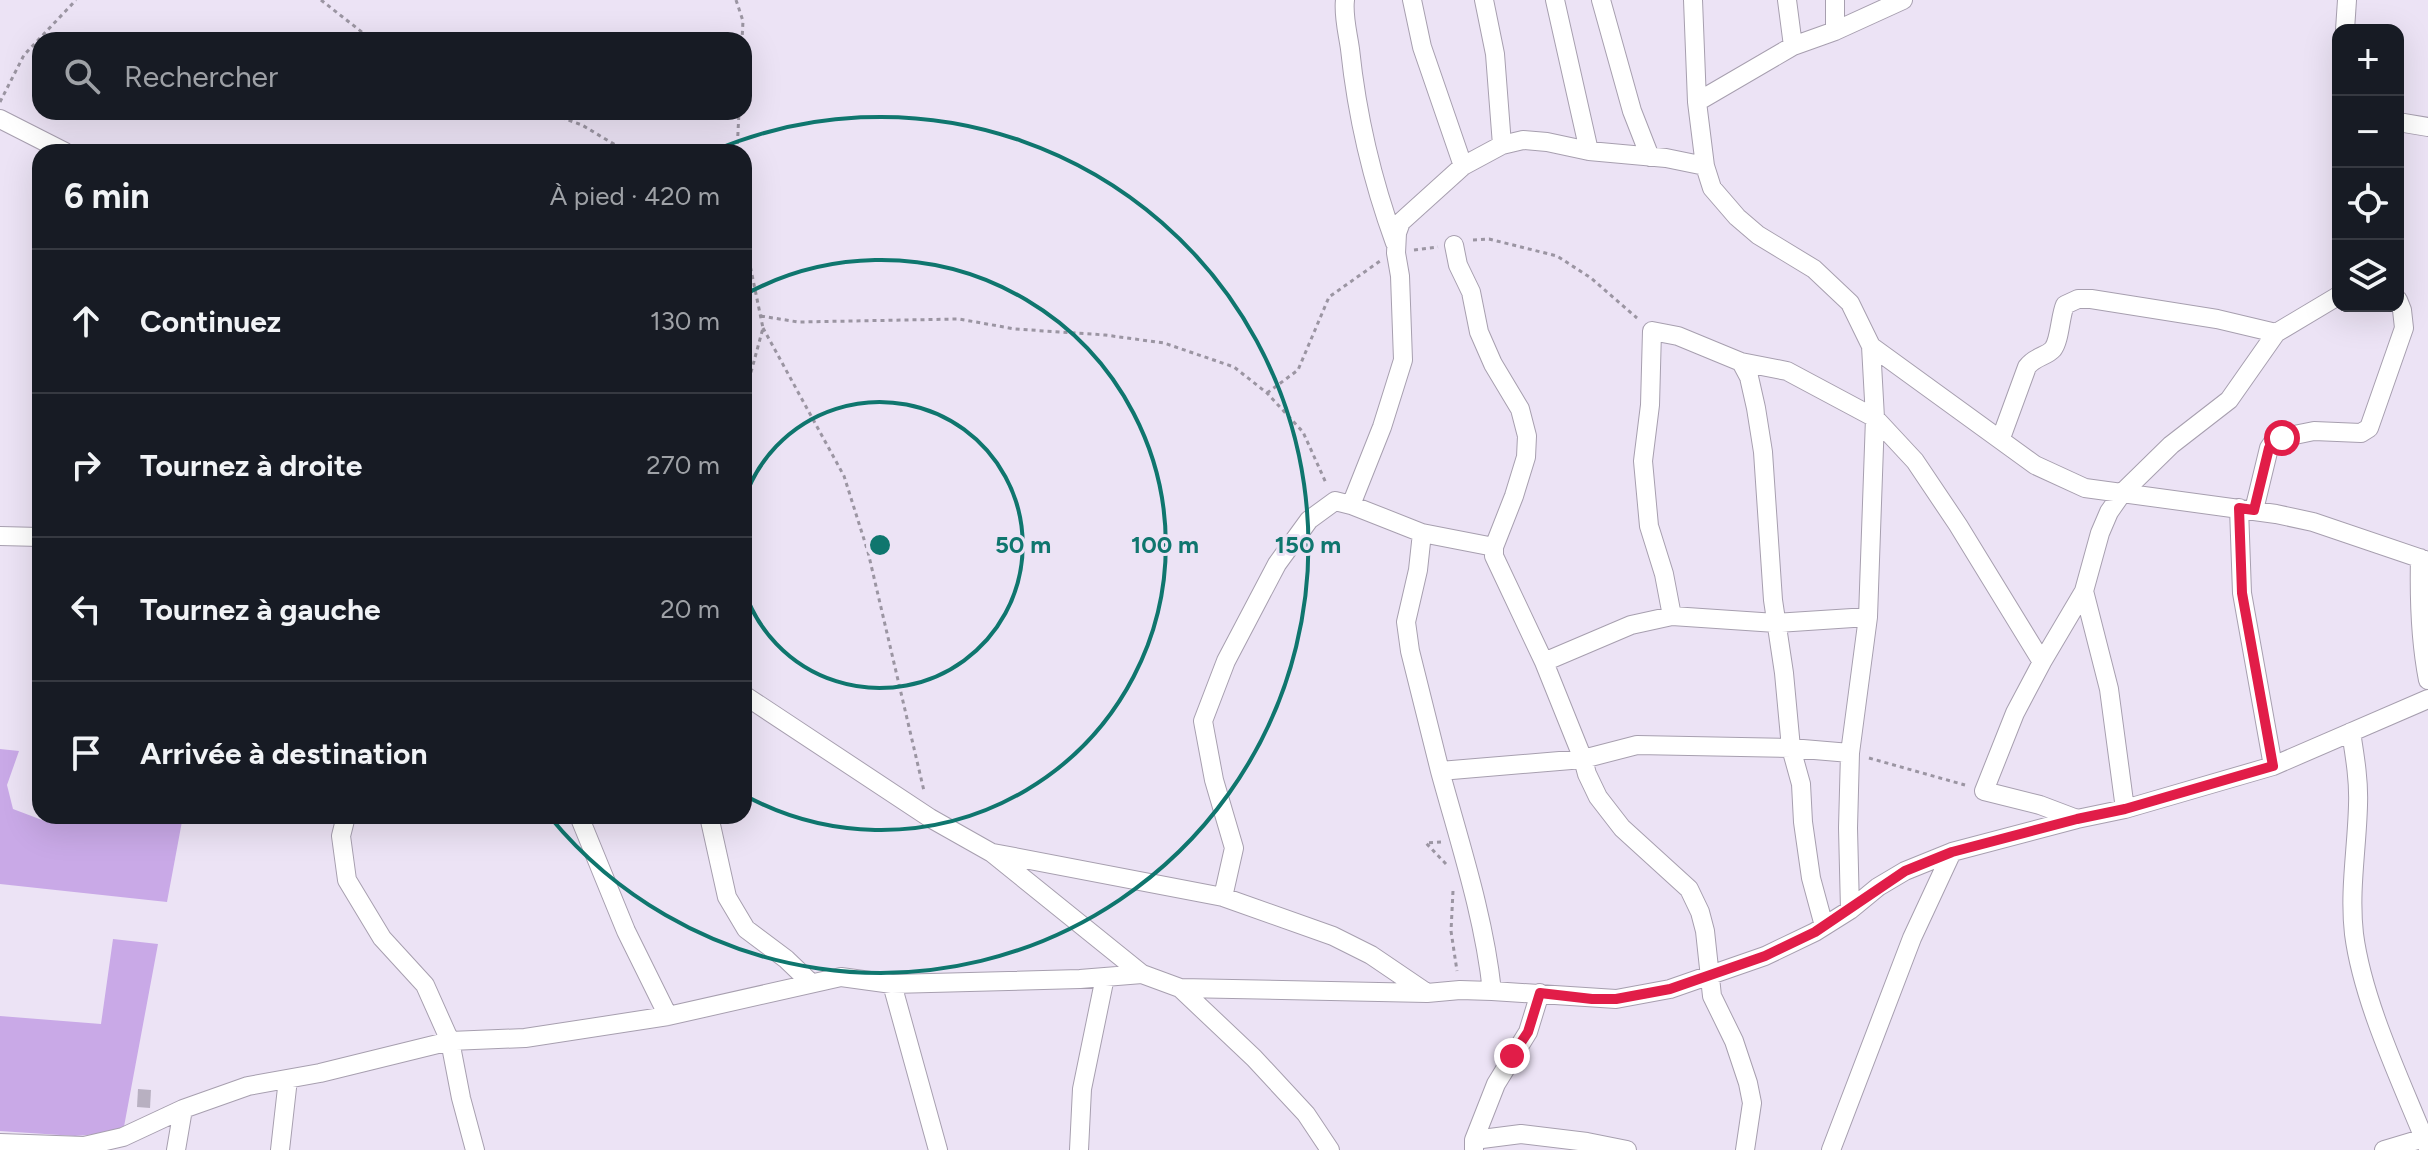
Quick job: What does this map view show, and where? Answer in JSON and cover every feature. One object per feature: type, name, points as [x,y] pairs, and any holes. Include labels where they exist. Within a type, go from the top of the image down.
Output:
[{"type":"street","points":[[1345,0],[1351,69],[1370,166],[1396,244]]},
{"type":"street","points":[[1412,0],[1422,47],[1463,166]]},
{"type":"street","points":[[1484,0],[1495,54],[1502,145]]},
{"type":"street","points":[[1555,0],[1589,151]]},
{"type":"street","points":[[1601,0],[1632,111],[1650,157]]},
{"type":"street","points":[[1693,0],[1697,102],[1705,166],[1712,188],[1737,217],[1758,235],[1814,269],[1850,303],[1871,346],[1875,418],[1868,617],[1850,753],[1850,910]]},
{"type":"street","points":[[1787,0],[1793,46]]},
{"type":"street","points":[[1835,0],[1835,31]]},
{"type":"street","points":[[1697,102],[1793,46],[1903,0]]},
{"type":"street","points":[[2345,24],[2347,0]]},
{"type":"street","points":[[0,119],[48,144]]},
{"type":"street","points":[[2404,123],[2428,127]]},
{"type":"street","points":[[0,133],[23,132]]},
{"type":"street","points":[[1223,897],[1234,848],[1214,780],[1203,721],[1226,661],[1277,564],[1309,520],[1343,503],[1382,427],[1403,360],[1396,244],[1401,222],[1463,166],[1502,145],[1523,140],[1705,166]]},
{"type":"street","points":[[1454,245],[1458,265],[1471,292],[1479,332],[1500,377],[1520,409],[1527,436],[1526,457],[1494,547],[1494,556],[1544,662],[1598,797],[1622,828],[1689,889],[1700,912],[1712,996],[1734,1041],[1752,1103],[1745,1150]]},
{"type":"street","points":[[2001,438],[2027,367],[2033,358],[2055,346],[2060,315],[2065,305],[2078,299],[2217,319],[2276,333]]},
{"type":"street","points":[[2077,819],[2040,805],[1984,791],[2003,740],[2042,662],[2084,591],[2109,512],[2123,492],[2171,445],[2229,400],[2276,333],[2332,300]]},
{"type":"street","points":[[2273,766],[2242,593],[2246,509],[2275,439],[2314,431],[2361,433],[2369,428],[2404,328],[2402,312]]},
{"type":"street","points":[[1672,616],[1664,574],[1649,526],[1643,461],[1650,405],[1652,331],[1678,336],[1741,362],[1787,371],[1875,418],[1915,461],[2042,662]]},
{"type":"street","points":[[1871,346],[2035,465],[2085,488],[2246,509],[2313,522],[2424,559],[2419,603],[2428,680]]},
{"type":"street","points":[[1741,362],[1754,397],[1763,452],[1776,623],[1791,748],[1801,784],[1811,878],[1824,926]]},
{"type":"street","points":[[1343,503],[1422,533],[1494,547]]},
{"type":"street","points":[[1422,533],[1418,570],[1406,622],[1410,651],[1487,945],[1492,991]]},
{"type":"street","points":[[0,536],[32,537]]},
{"type":"street","points":[[2084,591],[2109,689],[2125,809]]},
{"type":"street","points":[[1544,662],[1631,625],[1672,616],[1776,623],[1868,617]]},
{"type":"street","points":[[752,700],[930,818],[992,853],[1142,974],[1180,988],[1427,993],[1460,990],[1616,999],[1670,989],[1765,956],[1824,926],[1905,871],[1952,852],[2125,809],[2273,766],[2428,699]]},
{"type":"street","points":[[2351,732],[2358,777],[2352,882],[2354,933],[2365,983],[2427,1142],[2384,1150]]},
{"type":"street","points":[[1440,771],[1583,759],[1637,745],[1791,748],[1850,753]]},
{"type":"street","points":[[344,824],[341,836],[347,880],[382,938],[425,985],[450,1041],[469,1149]]},
{"type":"street","points":[[582,824],[626,931],[668,1016]]},
{"type":"street","points":[[711,824],[727,897],[746,929],[786,959],[811,983]]},
{"type":"street","points":[[1831,1150],[1912,938],[1952,852]]},
{"type":"street","points":[[992,853],[1223,897],[1333,936],[1371,955],[1427,993]]},
{"type":"street","points":[[0,1143],[40,1148],[84,1146],[123,1137],[183,1109],[248,1086],[320,1073],[450,1041],[525,1038],[668,1016],[841,977],[892,984],[1142,974]]},
{"type":"street","points":[[1079,1150],[1082,1089],[1105,977]]},
{"type":"street","points":[[892,984],[938,1150]]},
{"type":"street","points":[[1180,988],[1254,1058],[1306,1114],[1330,1150]]},
{"type":"street","points":[[1474,1145],[1496,1084],[1528,1032],[1540,993]]},
{"type":"street","points":[[280,1150],[288,1079]]},
{"type":"street","points":[[176,1150],[183,1109]]},
{"type":"street","points":[[1474,1145],[1521,1134],[1627,1150]]},
{"type":"path","points":[[46,32],[76,0]]},
{"type":"path","points":[[321,0],[362,32]]},
{"type":"path","points":[[736,0],[743,21],[742,32]]},
{"type":"path","points":[[0,102],[24,55],[32,47]]},
{"type":"path","points":[[568,120],[614,144]]},
{"type":"path","points":[[737,144],[739,120]]},
{"type":"path","points":[[752,274],[763,328],[844,476],[868,552],[930,818]]},
{"type":"path","points":[[761,316],[798,322],[959,319],[1015,329],[1105,335],[1164,343],[1234,367],[1267,393],[1303,432],[1343,503]]},
{"type":"path","points":[[752,369],[763,328]]},
{"type":"path","points":[[1850,753],[1984,791]]},
{"type":"path","points":[[1449,876],[1446,864],[1426,843],[1459,842]]},
{"type":"path","points":[[1453,888],[1451,931],[1460,990]]},
{"type":"shaded area","points":[[0,749],[19,751],[7,785],[13,809],[32,816],[32,824],[182,824],[167,902],[0,884]]},
{"type":"shaded area","points":[[113,939],[158,944],[123,1132],[75,1136],[0,1131],[0,1016],[101,1024]]},
{"type":"building","points":[[138,1089],[151,1090],[150,1108],[137,1107]]},
{"type":"route","points":[[1512,1056],[1535,1017],[1540,993],[1616,999],[1670,989],[1765,956],[1815,932],[1905,871],[1952,852],[2125,809],[2273,766],[2242,593],[2239,508],[2254,510],[2271,442],[2282,438]]}]
